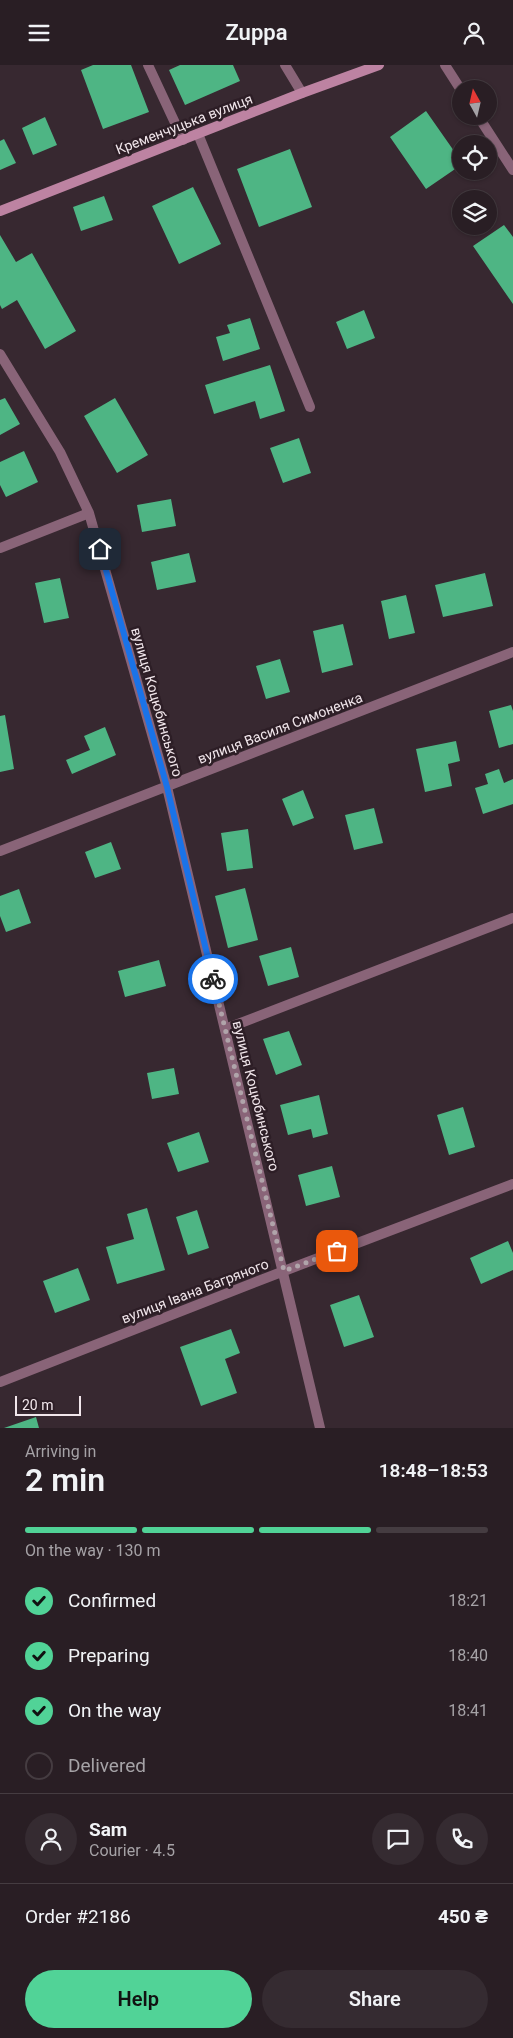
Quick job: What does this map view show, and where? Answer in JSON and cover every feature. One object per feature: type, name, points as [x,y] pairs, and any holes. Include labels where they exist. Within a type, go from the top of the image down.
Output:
[{"type":"street","points":[[148,65],[182,140]]},
{"type":"street","points":[[285,65],[302,93]]},
{"type":"street","name":"Кременчуцька вулиця","points":[[0,211],[302,93],[379,65]]},
{"type":"street","points":[[445,65],[455,80]]},
{"type":"street","points":[[484,125],[513,170]]},
{"type":"street","points":[[198,134],[310,407]]},
{"type":"street","name":"вулиця Коцюбинського","points":[[0,354],[60,452],[90,513],[167,787],[320,1428]]},
{"type":"street","points":[[0,547],[90,513]]},
{"type":"street","name":"вулиця Василя Симоненка","points":[[0,851],[513,652]]},
{"type":"street","points":[[225,1029],[513,918]]},
{"type":"street","name":"вулиця Івана Багряного","points":[[0,1382],[513,1184]]},
{"type":"building","points":[[93,65],[131,65],[149,112],[103,129],[81,70]]},
{"type":"building","points":[[180,65],[233,65],[240,81],[185,105],[169,70]]},
{"type":"building","points":[[426,111],[452,148],[452,171],[426,189],[390,137]]},
{"type":"building","points":[[45,117],[57,145],[33,155],[22,128]]},
{"type":"building","points":[[4,139],[16,163],[0,170],[0,141]]},
{"type":"building","points":[[290,149],[312,207],[259,227],[237,169]]},
{"type":"building","points":[[193,187],[221,244],[179,264],[152,206]]},
{"type":"building","points":[[104,196],[113,220],[81,231],[73,207]]},
{"type":"building","points":[[504,225],[513,237],[513,304],[473,246],[489,235],[497,235],[497,230]]},
{"type":"building","points":[[0,235],[16,262],[32,253],[76,331],[45,349],[17,300],[2,309],[0,305]]},
{"type":"building","points":[[364,310],[375,338],[347,349],[336,322]]},
{"type":"building","points":[[250,318],[260,349],[223,361],[216,337],[230,333],[227,325]]},
{"type":"building","points":[[270,365],[285,411],[260,419],[255,401],[214,414],[205,385]]},
{"type":"building","points":[[5,398],[20,424],[0,435],[0,400]]},
{"type":"building","points":[[115,398],[148,455],[117,473],[84,416]]},
{"type":"building","points":[[299,438],[311,473],[283,483],[270,448]]},
{"type":"building","points":[[24,451],[38,482],[6,497],[0,485],[0,462]]},
{"type":"building","points":[[171,499],[176,526],[142,532],[137,505]]},
{"type":"building","points":[[189,553],[196,582],[157,590],[151,562]]},
{"type":"building","points":[[485,573],[493,606],[443,617],[435,585]]},
{"type":"building","points":[[60,578],[69,618],[44,623],[35,583]]},
{"type":"building","points":[[406,595],[415,633],[389,639],[381,601]]},
{"type":"building","points":[[343,624],[353,665],[322,673],[313,631]]},
{"type":"building","points":[[280,659],[290,692],[266,699],[256,666]]},
{"type":"building","points":[[511,705],[513,711],[513,744],[499,748],[489,711]]},
{"type":"building","points":[[5,715],[14,769],[0,772],[0,716]]},
{"type":"building","points":[[105,727],[116,755],[72,774],[66,760],[90,750],[84,736]]},
{"type":"building","points":[[456,741],[460,761],[448,764],[452,786],[425,792],[416,749]]},
{"type":"building","points":[[499,769],[504,783],[513,779],[513,804],[483,814],[475,788],[488,784],[485,774]]},
{"type":"building","points":[[303,790],[314,818],[293,826],[282,799]]},
{"type":"building","points":[[374,808],[383,843],[354,850],[345,815]]},
{"type":"building","points":[[248,829],[253,868],[227,871],[221,833]]},
{"type":"building","points":[[111,842],[121,869],[95,878],[85,852]]},
{"type":"building","points":[[245,888],[258,940],[228,948],[215,896]]},
{"type":"building","points":[[19,889],[31,923],[6,932],[0,916],[0,896]]},
{"type":"building","points":[[291,947],[299,977],[268,986],[259,956]]},
{"type":"building","points":[[159,960],[166,986],[125,997],[118,971]]},
{"type":"building","points":[[289,1031],[302,1065],[276,1075],[263,1039]]},
{"type":"building","points":[[174,1068],[179,1094],[152,1099],[147,1073]]},
{"type":"building","points":[[319,1095],[328,1134],[313,1138],[311,1129],[288,1135],[280,1105]]},
{"type":"building","points":[[463,1107],[475,1147],[449,1155],[437,1115]]},
{"type":"building","points":[[199,1132],[209,1162],[178,1172],[167,1143]]},
{"type":"building","points":[[332,1166],[340,1197],[306,1206],[298,1175]]},
{"type":"building","points":[[147,1208],[165,1270],[117,1284],[106,1247],[134,1239],[127,1214]]},
{"type":"building","points":[[197,1210],[209,1248],[188,1255],[176,1217]]},
{"type":"building","points":[[508,1241],[513,1253],[513,1270],[481,1284],[470,1258]]},
{"type":"building","points":[[78,1268],[90,1300],[55,1313],[43,1281]]},
{"type":"building","points":[[359,1295],[374,1337],[344,1347],[330,1305]]},
{"type":"building","points":[[231,1329],[240,1353],[225,1359],[237,1393],[201,1406],[180,1347]]},
{"type":"building","points":[[36,1417],[39,1428],[4,1428]]},
{"type":"way so far","points":[[213,979],[284,1271],[337,1251]]},
{"type":"route","points":[[100,549],[167,787],[213,979]]}]
